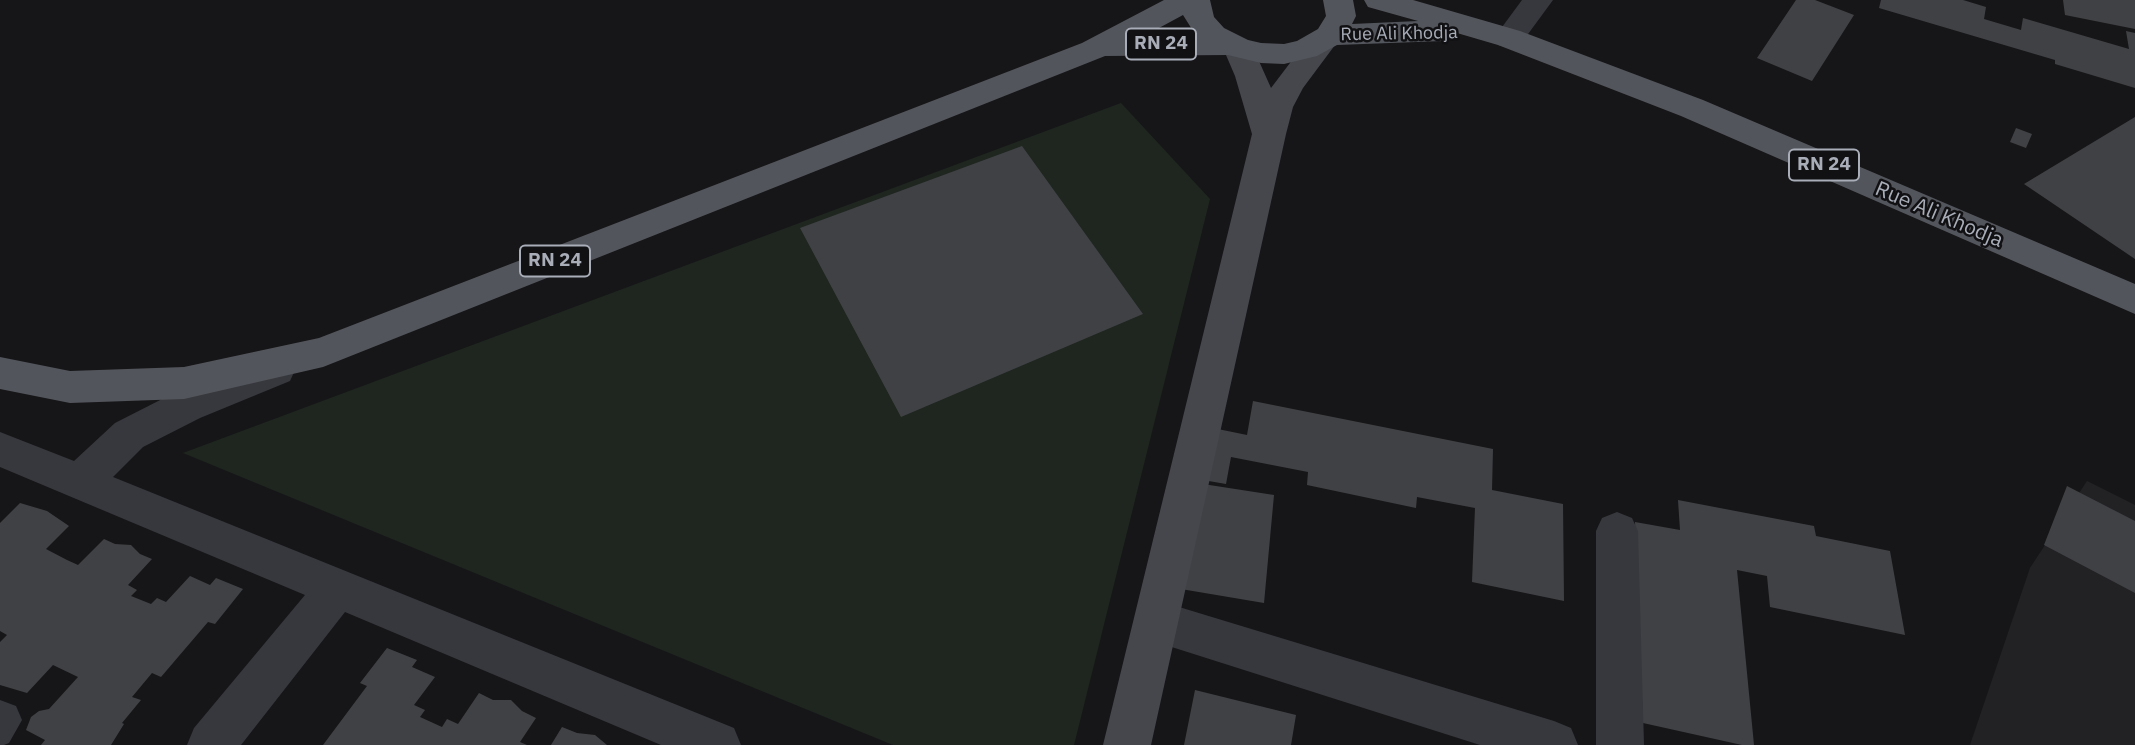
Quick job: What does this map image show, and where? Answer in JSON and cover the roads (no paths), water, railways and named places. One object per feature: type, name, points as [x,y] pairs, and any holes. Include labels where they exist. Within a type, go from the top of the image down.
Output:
[{"type":"main road","name":"RN 24","points":[[0,373],[70,387],[184,383],[323,352],[1093,50],[1188,0]]},
{"type":"main road","points":[[1195,0],[1200,22],[1213,35],[1234,47],[1251,76],[1269,134]]},
{"type":"main road","points":[[1127,745],[1269,134],[1277,107],[1289,83],[1341,16],[1338,0]]},
{"type":"main road","name":"Rue Ali Khodja","points":[[1379,0],[1510,38],[1692,108],[2135,300]]},
{"type":"main road","name":"Rue Ali Khodja","points":[[1234,47],[1261,53],[1284,54],[1306,49],[1326,38],[1419,30],[1510,38]]},
{"type":"main road","name":"RN 24","points":[[1093,50],[1160,44],[1234,47]]},
{"type":"street","points":[[1510,38],[1538,0]]},
{"type":"street","points":[[80,482],[129,435],[186,406],[323,352]]},
{"type":"street","points":[[0,449],[718,745]]},
{"type":"street","points":[[1617,531],[1620,745]]},
{"type":"street","points":[[211,745],[338,588]]},
{"type":"street","points":[[1156,621],[1554,745]]},
{"type":"lane","points":[[0,712],[7,715],[9,720],[0,734]]}]
